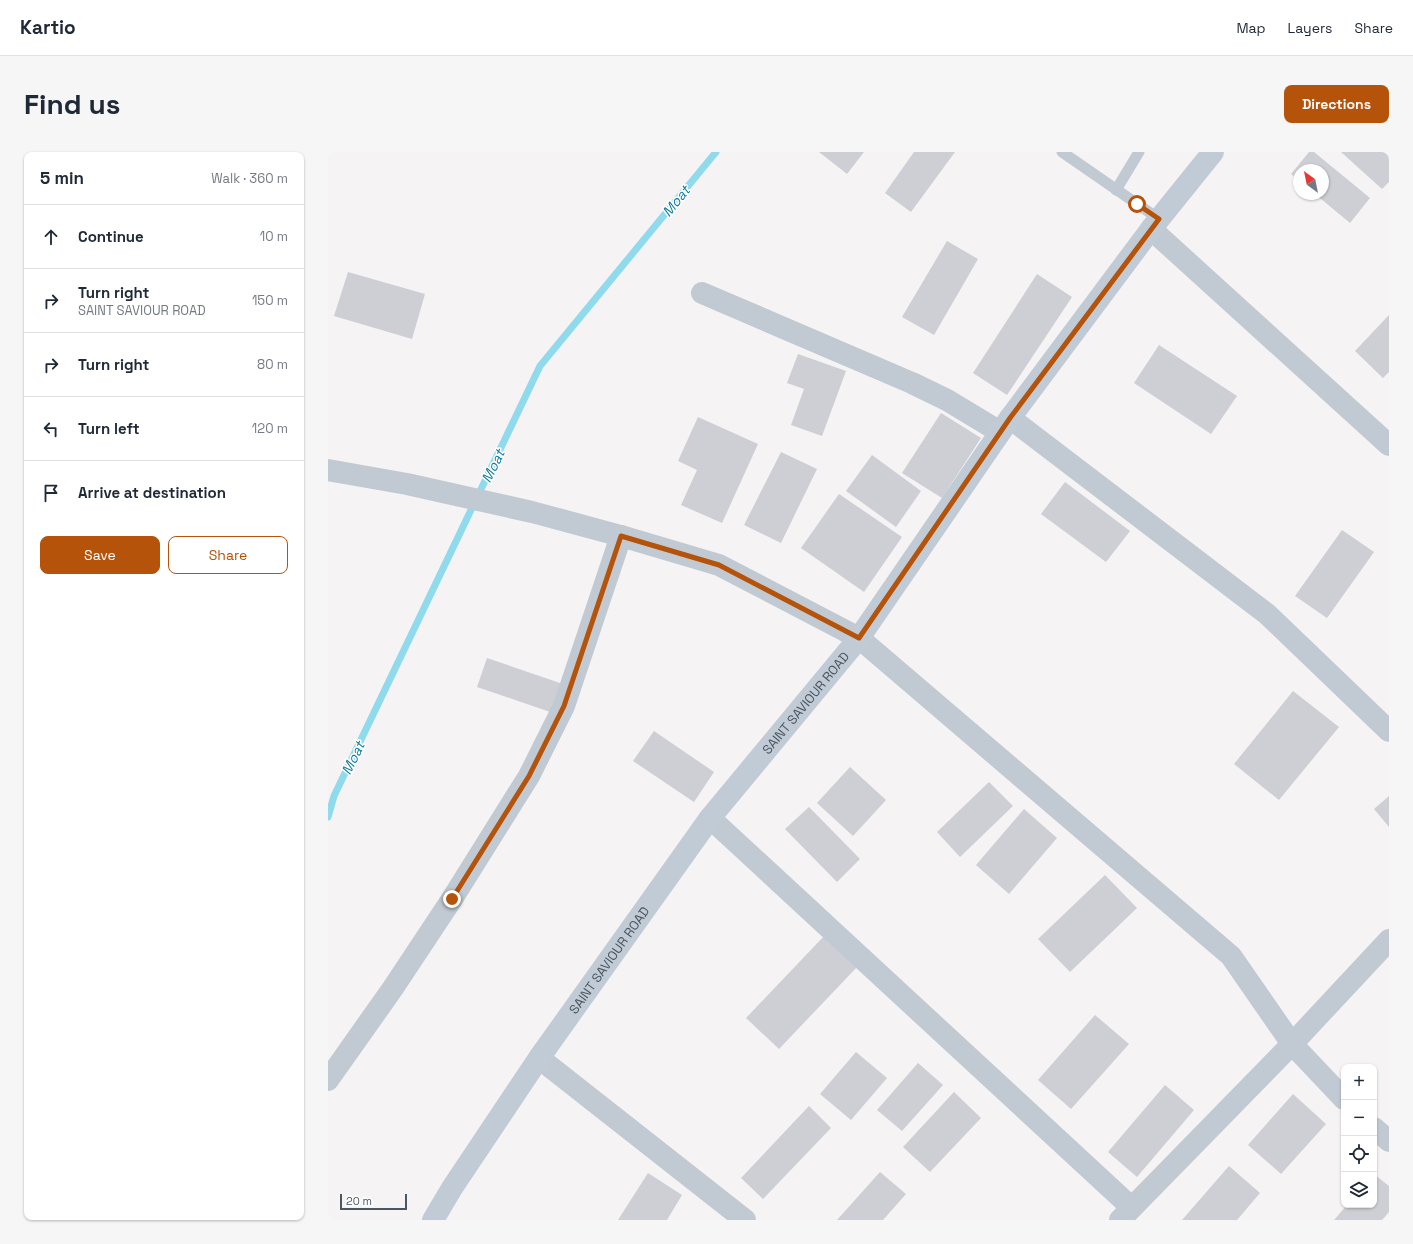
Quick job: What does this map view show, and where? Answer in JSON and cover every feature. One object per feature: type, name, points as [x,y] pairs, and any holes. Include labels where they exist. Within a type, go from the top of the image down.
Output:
[{"type":"street","name":"SAINT SAVIOUR ROAD","points":[[433,1220],[452,1188],[539,1058],[710,818],[859,638],[1005,425],[1155,224],[1213,152]]},
{"type":"street","points":[[1155,224],[1389,445]]},
{"type":"street","points":[[702,293],[912,383],[1005,425],[1267,614],[1389,731]]},
{"type":"street","points":[[328,470],[407,484],[532,512],[719,565],[859,638],[1231,956],[1292,1044],[1341,1096]]},
{"type":"street","points":[[328,1080],[393,988],[452,899],[529,776],[564,706],[621,536]]},
{"type":"street","points":[[710,818],[1126,1213],[1292,1044],[1389,940]]},
{"type":"street","points":[[539,1058],[745,1220]]},
{"type":"street","points":[[1377,1131],[1389,1141]]},
{"type":"lane","points":[[1062,152],[1116,190],[1155,224]]},
{"type":"lane","points":[[1116,190],[1139,152]]},
{"type":"building","points":[[819,152],[864,152],[847,174]]},
{"type":"building","points":[[914,152],[955,152],[911,212],[885,193]]},
{"type":"building","points":[[1309,152],[1314,152],[1329,164],[1299,164]]},
{"type":"building","points":[[1341,152],[1389,152],[1389,182],[1382,189]]},
{"type":"building","points":[[1329,164],[1370,198],[1350,223],[1322,200],[1329,200]]},
{"type":"building","points":[[947,241],[978,259],[934,335],[902,317]]},
{"type":"building","points":[[348,272],[425,294],[412,339],[334,316]]},
{"type":"building","points":[[1037,274],[1072,297],[1007,395],[973,373]]},
{"type":"building","points":[[1389,315],[1389,372],[1383,378],[1355,351]]},
{"type":"building","points":[[1159,345],[1237,396],[1211,434],[1134,383]]},
{"type":"building","points":[[798,354],[846,371],[822,436],[791,425],[804,389],[787,383]]},
{"type":"building","points":[[941,413],[981,438],[942,498],[902,473]]},
{"type":"building","points":[[698,417],[758,444],[722,523],[681,505],[697,470],[678,461]]},
{"type":"building","points":[[781,452],[817,469],[781,543],[744,525]]},
{"type":"building","points":[[872,455],[921,491],[896,527],[846,491]]},
{"type":"building","points":[[1065,482],[1130,531],[1106,562],[1041,514]]},
{"type":"building","points":[[839,494],[902,537],[864,592],[801,548]]},
{"type":"building","points":[[1342,530],[1374,552],[1327,618],[1295,596]]},
{"type":"building","points":[[487,658],[563,684],[553,713],[477,687]]},
{"type":"building","points":[[1293,691],[1339,727],[1279,800],[1234,764]]},
{"type":"building","points":[[654,731],[714,772],[694,802],[633,761]]},
{"type":"building","points":[[850,767],[886,800],[853,836],[817,803]]},
{"type":"building","points":[[989,782],[1013,806],[960,857],[937,832]]},
{"type":"building","points":[[1389,796],[1389,827],[1374,809]]},
{"type":"building","points":[[809,807],[860,859],[837,882],[785,829]]},
{"type":"building","points":[[1024,809],[1057,838],[1009,894],[976,865]]},
{"type":"building","points":[[1105,875],[1137,908],[1070,972],[1038,939]]},
{"type":"building","points":[[825,935],[858,966],[779,1049],[746,1018]]},
{"type":"building","points":[[1095,1015],[1129,1044],[1071,1109],[1038,1080]]},
{"type":"building","points":[[856,1052],[887,1078],[851,1120],[820,1094]]},
{"type":"building","points":[[918,1063],[943,1085],[902,1131],[877,1110]]},
{"type":"building","points":[[1165,1085],[1194,1110],[1137,1177],[1108,1152]]},
{"type":"building","points":[[954,1092],[981,1118],[930,1172],[903,1147]]},
{"type":"building","points":[[1293,1094],[1326,1124],[1281,1174],[1248,1145]]},
{"type":"building","points":[[809,1106],[831,1128],[763,1199],[741,1178]]},
{"type":"building","points":[[1229,1166],[1260,1193],[1237,1220],[1182,1220]]},
{"type":"building","points":[[880,1172],[906,1194],[883,1220],[837,1220]]},
{"type":"building","points":[[648,1173],[682,1195],[667,1220],[618,1220]]},
{"type":"building","points":[[1377,1176],[1389,1186],[1389,1212],[1382,1220],[1334,1220],[1344,1208],[1377,1208]]},
{"type":"waterway","name":"Moat","points":[[328,817],[334,796],[540,366],[716,152]]},
{"type":"route","points":[[452,899],[529,776],[564,706],[621,536],[719,565],[859,638],[1010,418],[1159,219],[1137,204]]}]
